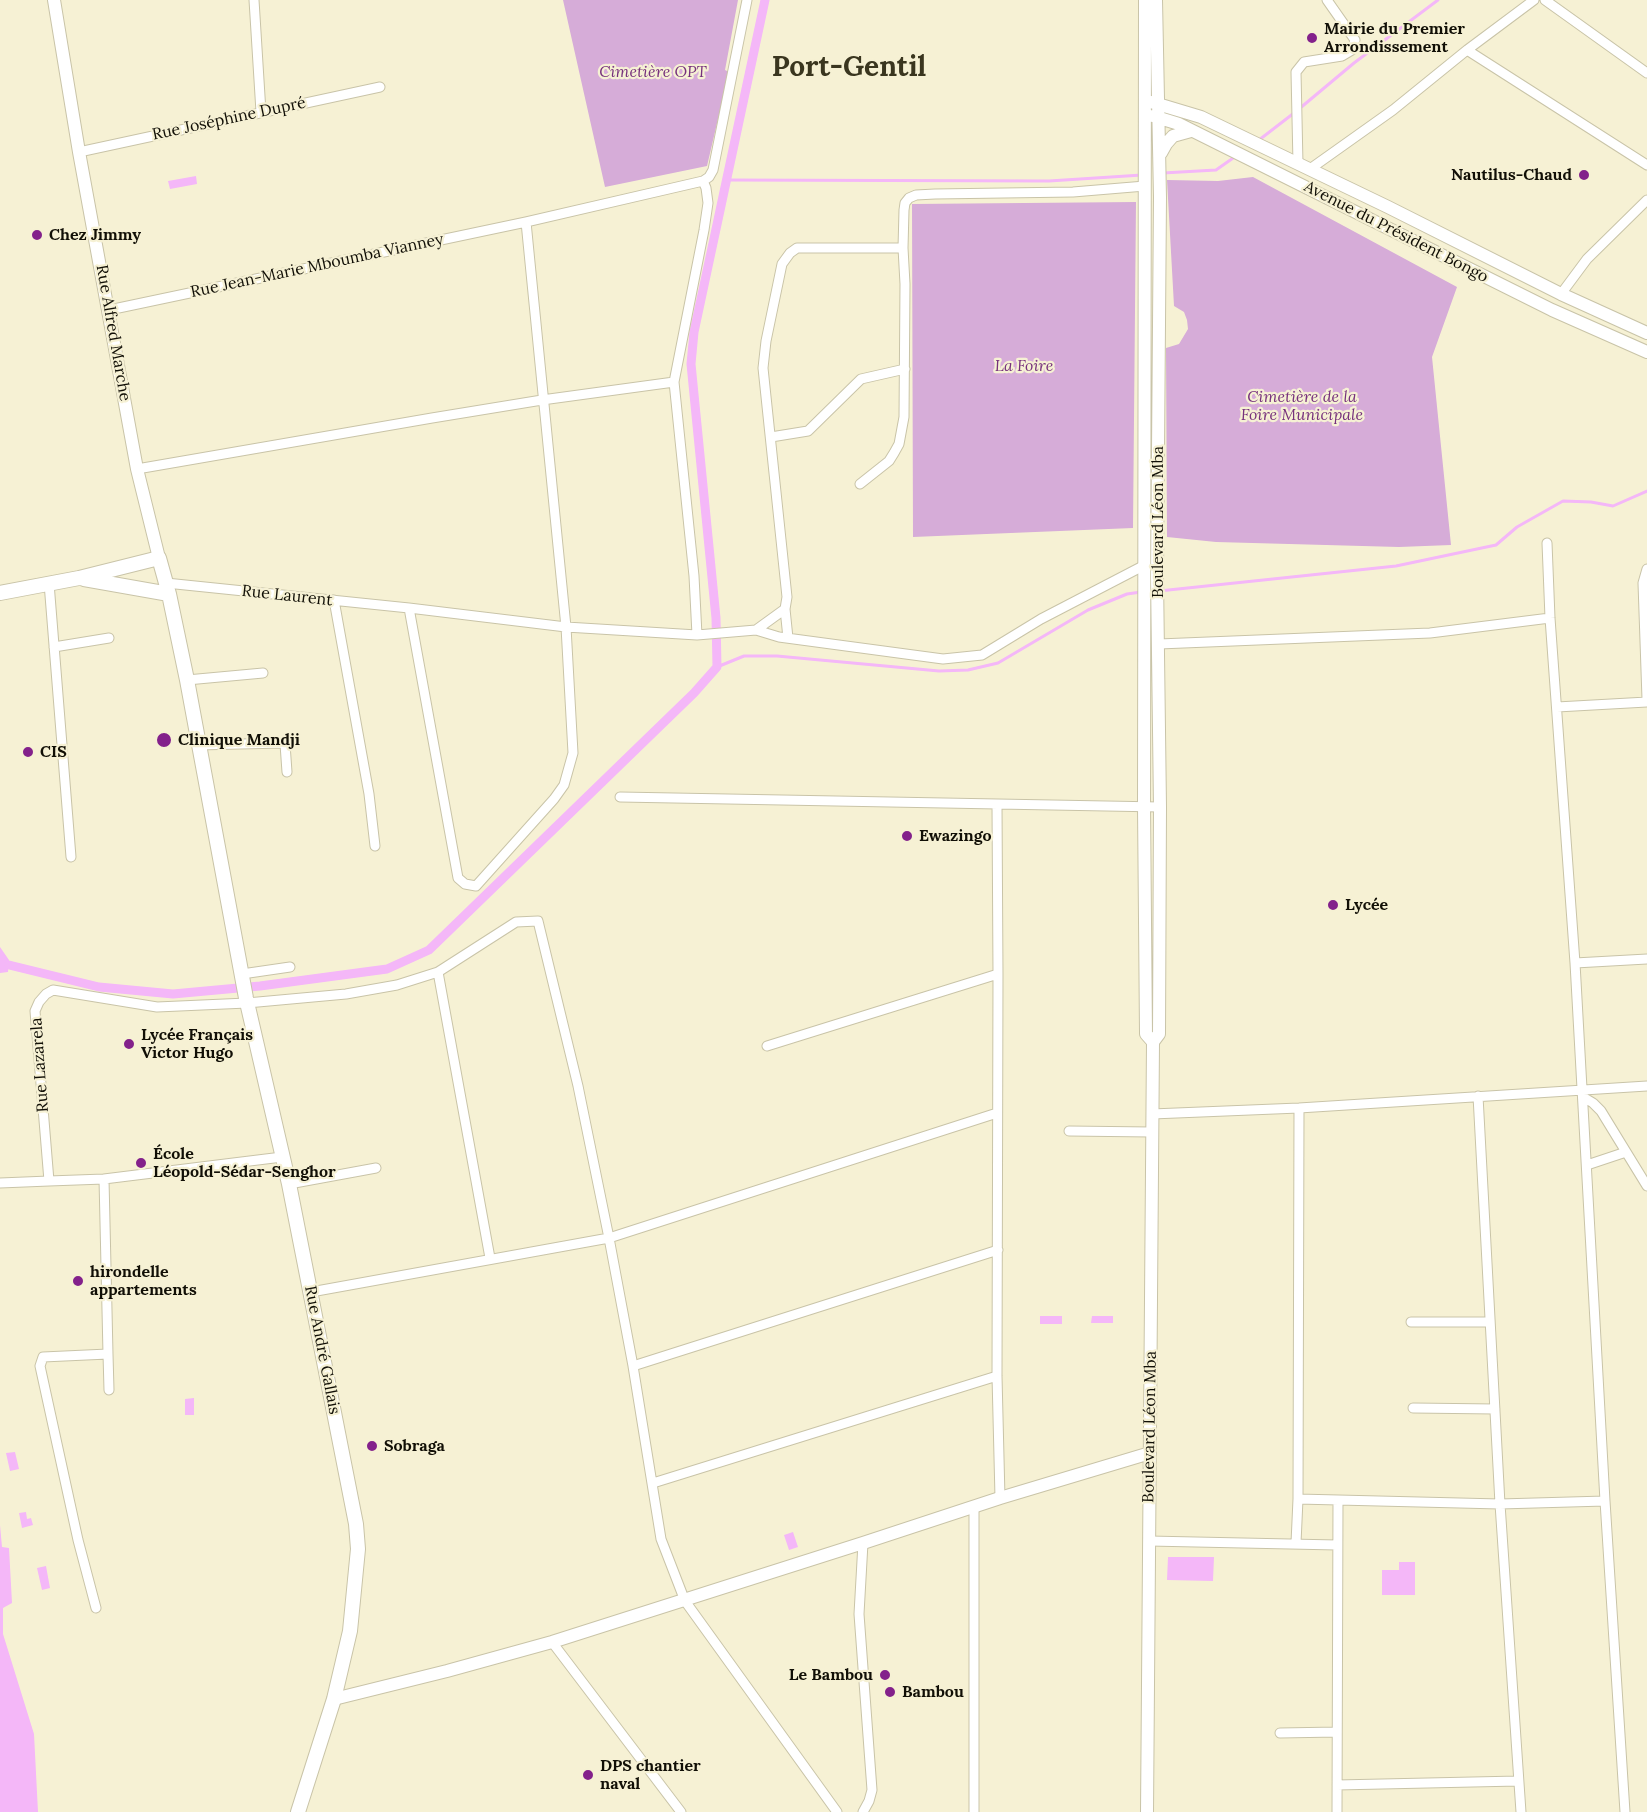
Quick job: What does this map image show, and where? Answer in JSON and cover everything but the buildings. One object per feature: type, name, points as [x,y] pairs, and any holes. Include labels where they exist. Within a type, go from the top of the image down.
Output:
[{"type":"main road","points":[[0,593],[79,578],[159,558]]},
{"type":"main road","name":"Rue André Gallais","points":[[159,558],[187,680],[247,1001],[289,1184],[356,1524],[358,1549],[350,1631],[334,1699],[298,1812]]},
{"type":"main road","points":[[79,578],[167,589]]},
{"type":"street","name":"Rue Alfred Marche","points":[[54,0],[79,152],[137,469],[159,558]]},
{"type":"street","points":[[254,0],[261,112]]},
{"type":"street","points":[[701,635],[674,382],[708,203],[703,181],[713,170],[747,0]]},
{"type":"street","name":"Boulevard Léon Mba","points":[[1145,0],[1152,102],[1159,116],[1160,158],[1157,566],[1160,807],[1159,1034],[1153,1042],[1151,1132],[1147,1812]]},
{"type":"street","name":"Boulevard Léon Mba","points":[[1153,1042],[1146,1034],[1143,566],[1146,428],[1145,115],[1152,102],[1157,80],[1156,0]]},
{"type":"street","points":[[1327,0],[1355,40],[1352,50],[1342,56],[1304,62],[1296,72],[1297,122],[1304,166],[1393,110],[1534,0]]},
{"type":"street","points":[[1545,0],[1647,73]]},
{"type":"street","points":[[1467,50],[1647,165]]},
{"type":"street","points":[[1157,80],[1169,97],[1201,117]]},
{"type":"street","name":"Rue Joséphine Dupré","points":[[79,152],[380,87]]},
{"type":"street","name":"Avenue du Président Bongo","points":[[1152,102],[1201,117],[1562,294],[1647,333]]},
{"type":"street","name":"Avenue du Président Bongo","points":[[1145,115],[1159,116],[1191,130],[1552,310],[1647,352]]},
{"type":"street","points":[[1160,158],[1166,144],[1173,136],[1191,130]]},
{"type":"street","name":"Rue Jean-Marie Mboumba Vianney","points":[[109,310],[526,222],[703,181]]},
{"type":"street","points":[[860,484],[889,461],[899,444],[904,417],[903,248],[905,203],[909,198],[916,195],[1072,192],[1145,184]]},
{"type":"street","points":[[1562,294],[1587,259],[1647,200]]},
{"type":"street","points":[[409,608],[458,878],[465,884],[476,886],[554,799],[564,785],[573,753],[566,627],[526,222]]},
{"type":"street","points":[[788,638],[785,609],[787,597],[764,368],[766,341],[782,264],[797,248],[903,248]]},
{"type":"street","points":[[771,437],[808,431],[861,379],[905,369]]},
{"type":"street","points":[[137,469],[542,400],[674,382]]},
{"type":"street","points":[[1547,543],[1550,618],[1583,1093],[1605,1501],[1625,1812]]},
{"type":"street","name":"Rue Laurent","points":[[167,589],[334,600],[566,627],[701,635],[756,630],[788,638],[943,658],[982,655],[1041,619],[1143,566]]},
{"type":"street","points":[[1557,707],[1647,701],[1643,583],[1647,569]]},
{"type":"street","points":[[48,583],[71,857]]},
{"type":"street","points":[[334,600],[369,795],[375,846]]},
{"type":"street","points":[[756,630],[785,609]]},
{"type":"street","points":[[1159,644],[1430,633],[1550,618]]},
{"type":"street","points":[[54,647],[109,638]]},
{"type":"street","points":[[187,680],[263,673]]},
{"type":"street","points":[[198,745],[283,743],[285,744],[287,772]]},
{"type":"street","points":[[620,797],[1160,807]]},
{"type":"street","points":[[997,805],[997,1376],[1000,1498]]},
{"type":"street","name":"Rue Lazarela","points":[[49,1181],[36,1011],[46,994],[53,990],[157,1007],[346,994],[397,985],[438,972],[516,922],[538,921],[578,1086],[609,1238]]},
{"type":"street","points":[[1575,963],[1647,959]]},
{"type":"street","points":[[243,976],[290,967]]},
{"type":"street","points":[[438,972],[490,1258]]},
{"type":"street","points":[[767,1046],[998,974]]},
{"type":"street","points":[[1152,1114],[1299,1108],[1478,1096],[1583,1093],[1647,1086]]},
{"type":"street","points":[[1583,1093],[1597,1106],[1647,1186]]},
{"type":"street","points":[[1478,1096],[1489,1322],[1521,1812]]},
{"type":"street","points":[[1296,1543],[1299,1108]]},
{"type":"street","points":[[311,1292],[609,1238],[997,1113]]},
{"type":"street","points":[[1069,1131],[1151,1132]]},
{"type":"street","points":[[1587,1165],[1626,1152]]},
{"type":"street","points":[[0,1183],[104,1179],[282,1157]]},
{"type":"street","points":[[289,1184],[376,1168]]},
{"type":"street","points":[[104,1179],[110,1390]]},
{"type":"street","points":[[609,1238],[633,1366],[661,1539],[685,1601],[837,1812]]},
{"type":"street","points":[[633,1366],[998,1250]]},
{"type":"street","points":[[1411,1322],[1489,1322]]},
{"type":"street","points":[[96,1608],[78,1540],[39,1366],[43,1357],[108,1353]]},
{"type":"street","points":[[653,1483],[997,1376]]},
{"type":"street","points":[[1413,1408],[1495,1408]]},
{"type":"street","points":[[334,1699],[552,1642],[1000,1498],[1150,1453]]},
{"type":"street","points":[[1298,1499],[1500,1503],[1605,1501]]},
{"type":"street","points":[[1337,1812],[1338,1500]]},
{"type":"street","points":[[974,1507],[974,1812]]},
{"type":"street","points":[[1149,1541],[1337,1545]]},
{"type":"street","points":[[863,1543],[859,1614],[872,1790],[863,1812]]},
{"type":"street","points":[[552,1642],[681,1812]]},
{"type":"street","points":[[1280,1733],[1338,1732]]},
{"type":"street","points":[[1337,1785],[1518,1781]]},
{"type":"green space","name":"Cimetière OPT","points":[[563,0],[738,0],[725,70],[729,72],[707,166],[605,187]]},
{"type":"green space","name":"Cimetière de la Foire Municipale","points":[[1253,177],[1457,287],[1432,357],[1451,545],[1399,547],[1216,542],[1167,537],[1166,348],[1179,344],[1188,329],[1184,312],[1174,306],[1167,180],[1218,181]]},
{"type":"green space","name":"La Foire","points":[[1136,202],[1133,528],[913,537],[912,204]]},
{"type":"shaded area","points":[[196,176],[197,184],[170,189],[168,181]]},
{"type":"shaded area","points":[[0,947],[9,960],[8,972],[0,973]]},
{"type":"shaded area","points":[[1040,1316],[1062,1316],[1062,1324],[1040,1324]]},
{"type":"shaded area","points":[[1092,1316],[1113,1316],[1113,1323],[1091,1323]]},
{"type":"shaded area","points":[[194,1398],[194,1415],[185,1415],[185,1399]]},
{"type":"shaded area","points":[[15,1452],[19,1469],[10,1471],[6,1453]]},
{"type":"shaded area","points":[[26,1512],[27,1519],[31,1518],[33,1525],[22,1528],[19,1513]]},
{"type":"shaded area","points":[[0,1525],[2,1547],[9,1548],[12,1603],[3,1608],[3,1634],[34,1734],[38,1812],[0,1812]]},
{"type":"shaded area","points":[[793,1532],[798,1547],[789,1550],[784,1535]]},
{"type":"shaded area","points":[[1168,1557],[1214,1557],[1213,1581],[1167,1580]]},
{"type":"shaded area","points":[[1399,1562],[1415,1562],[1415,1595],[1382,1595],[1382,1570],[1399,1570]]},
{"type":"shaded area","points":[[46,1566],[50,1588],[42,1590],[37,1568]]},
{"type":"waterway","points":[[9,965],[99,987],[173,994],[260,986],[387,969],[429,950],[694,693],[717,667],[716,618],[691,364],[694,332],[765,0]]},
{"type":"waterway","points":[[1299,109],[1354,63],[1438,0]]},
{"type":"waterway","points":[[1259,140],[1294,113]]},
{"type":"waterway","points":[[1163,173],[1216,170],[1236,156]]},
{"type":"waterway","points":[[727,180],[1049,181],[1142,175]]},
{"type":"waterway","points":[[1159,591],[1396,566],[1496,545],[1517,527],[1563,501],[1613,506],[1647,491]]},
{"type":"waterway","points":[[717,667],[744,656],[777,656],[939,671],[968,670],[998,663],[1088,610],[1127,594],[1141,592]]},
{"type":"place","name":"Mairie du Premier Arrondissement","points":[[1312,38]]},
{"type":"place","name":"Nautilus-Chaud","points":[[1584,175]]},
{"type":"place","name":"Chez Jimmy","points":[[37,235]]},
{"type":"place","name":"Clinique Mandji","points":[[164,740]]},
{"type":"place","name":"CIS","points":[[28,752]]},
{"type":"place","name":"Ewazingo","points":[[907,836]]},
{"type":"place","name":"Lycée","points":[[1333,905]]},
{"type":"place","name":"Lycée Français Victor Hugo","points":[[129,1044]]},
{"type":"place","name":"École Léopold-Sédar-Senghor","points":[[141,1163]]},
{"type":"place","name":"hirondelle appartements","points":[[78,1281]]},
{"type":"place","name":"Sobraga","points":[[372,1446]]},
{"type":"place","name":"Le Bambou","points":[[885,1675]]},
{"type":"place","name":"Bambou","points":[[890,1692]]},
{"type":"place","name":"DPS chantier naval","points":[[588,1775]]},
{"type":"district","name":"Port-Gentil","points":[[849,68]]}]
